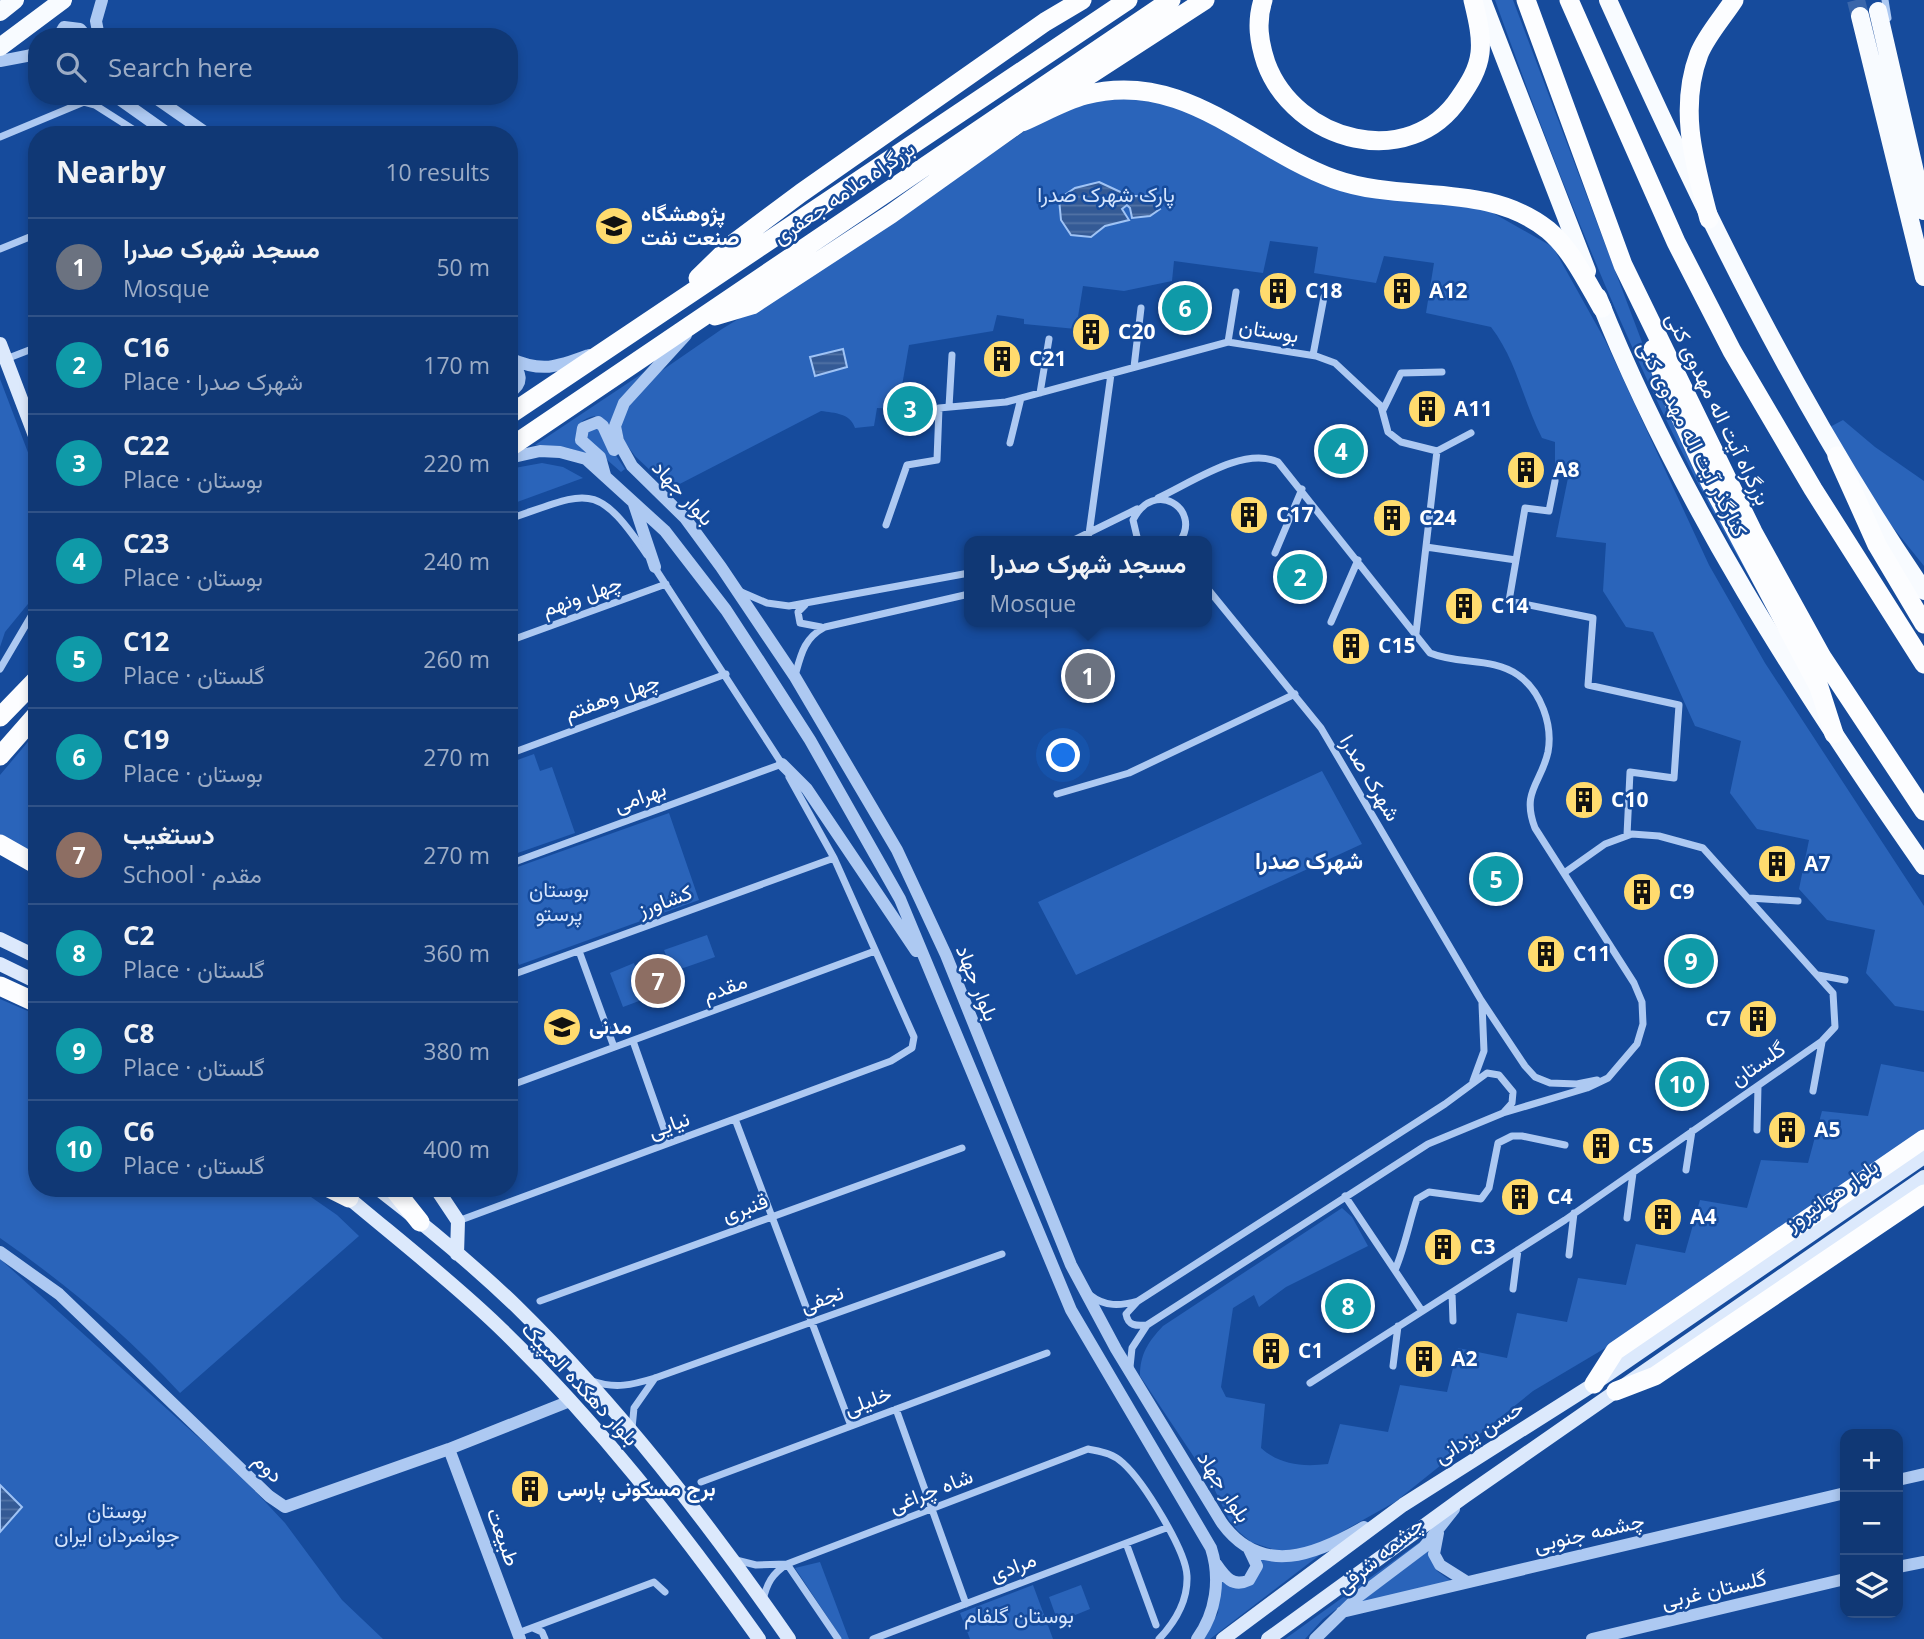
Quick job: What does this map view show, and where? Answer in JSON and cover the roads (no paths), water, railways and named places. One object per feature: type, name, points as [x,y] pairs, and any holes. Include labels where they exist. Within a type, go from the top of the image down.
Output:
[{"type":"highway","points":[[1045,22],[1067,0]]},
{"type":"highway","points":[[667,308],[734,243],[1045,22],[1082,0]]},
{"type":"highway","name":"بزرگراه علامه جعفری","points":[[518,409],[1128,0]]},
{"type":"highway","name":"بزرگراه علامه جعفری","points":[[518,442],[1171,0]]},
{"type":"highway","points":[[697,321],[752,305],[891,214],[1022,122],[1205,0]]},
{"type":"highway","points":[[1263,0],[1259,19],[1260,43],[1269,69],[1284,95],[1304,116],[1326,129],[1349,138],[1374,141],[1423,130],[1449,113],[1457,102],[1472,79],[1480,54],[1473,0]]},
{"type":"highway","name":"بزرگراه آیت اله مهدوی کنی","points":[[1526,0],[1623,265],[1759,543],[1822,657],[1924,811]]},
{"type":"highway","name":"بزرگراه آیت اله مهدوی کنی","points":[[1569,0],[1676,242],[1732,351],[1813,489],[1924,664]]},
{"type":"highway","points":[[1709,219],[1690,140],[1688,103],[1699,52],[1734,0]]},
{"type":"highway","points":[[1022,122],[1086,95],[1130,90],[1181,99],[1217,114],[1307,168],[1335,179],[1358,186],[1486,201],[1530,219],[1548,230],[1562,246],[1602,308]]},
{"type":"highway","points":[[1623,265],[1671,397],[1710,482],[1819,687],[1834,734]]},
{"type":"highway","points":[[1837,456],[1877,545],[1924,624]]},
{"type":"highway","points":[[0,717],[28,688]]},
{"type":"highway","points":[[0,756],[28,725]]},
{"type":"highway","points":[[0,844],[28,860]]},
{"type":"highway","points":[[0,986],[28,999]]},
{"type":"highway","points":[[1594,1384],[1615,1351],[1924,1139]]},
{"type":"highway","points":[[1616,1391],[1655,1376],[1924,1194]]},
{"type":"highway","points":[[400,1197],[420,1222]]},
{"type":"main road","points":[[0,12],[15,0]]},
{"type":"main road","points":[[0,47],[63,0]]},
{"type":"main road","name":"کنارگذر آیت اله مهدوی کنی","points":[[1482,0],[1602,308],[1654,420],[1766,629],[1924,866]]},
{"type":"main road","points":[[1608,0],[1709,219],[1837,456],[1924,591]]},
{"type":"main road","points":[[1882,6],[1924,211]]},
{"type":"main road","points":[[1860,16],[1924,277]]},
{"type":"main road","points":[[0,344],[28,417]]},
{"type":"main road","points":[[1884,527],[1924,572]]},
{"type":"main road","points":[[0,939],[28,953]]},
{"type":"main road","points":[[0,964],[28,978]]},
{"type":"main road","name":"بلوار هوانیروز","points":[[1764,1267],[1924,1157]]},
{"type":"main road","name":"بلوار هوانیروز","points":[[1773,1281],[1924,1177]]},
{"type":"main road","name":"بلوار دهکده المپیک","points":[[348,1197],[497,1325],[570,1401],[651,1493],[759,1639]]},
{"type":"main road","name":"بلوار دهکده المپیک","points":[[388,1197],[515,1305],[575,1369],[637,1438],[733,1559],[789,1639]]},
{"type":"main road","points":[[442,1197],[458,1221],[457,1254]]},
{"type":"main road","name":"حسن یزدانی","points":[[1223,1639],[1403,1505],[1594,1384],[1764,1267]]},
{"type":"main road","name":"حسن یزدانی","points":[[1268,1639],[1465,1496],[1773,1281]]},
{"type":"street","points":[[97,28],[96,21],[102,0]]},
{"type":"street","points":[[1882,6],[1924,175]]},
{"type":"street","points":[[0,61],[28,56]]},
{"type":"street","points":[[0,137],[79,105]]},
{"type":"street","points":[[97,105],[128,126]]},
{"type":"street","points":[[127,105],[156,126]]},
{"type":"street","points":[[166,105],[196,126]]},
{"type":"street","points":[[149,121],[153,126]]},
{"type":"street","points":[[0,249],[28,238]]},
{"type":"street","points":[[1228,342],[1236,292]]},
{"type":"street","points":[[1313,355],[1324,297]]},
{"type":"street","points":[[1134,367],[1140,307]]},
{"type":"street","name":"بلوار جهاد","points":[[697,321],[659,367],[630,394],[619,412],[616,433],[632,466],[685,518],[795,677],[918,893],[1082,1287],[1130,1372],[1222,1522],[1234,1538],[1248,1547],[1275,1555],[1310,1554],[1335,1544],[1403,1505]]},
{"type":"street","points":[[1040,393],[1049,339]]},
{"type":"street","name":"بوستان","points":[[949,407],[1021,398],[1228,342],[1313,355],[1335,363],[1350,375],[1382,410],[1388,432],[1401,442],[1437,451]]},
{"type":"street","points":[[518,363],[550,369],[615,345]]},
{"type":"street","points":[[6,359],[28,350]]},
{"type":"street","points":[[886,525],[908,465],[937,460],[939,408],[949,407],[952,355]]},
{"type":"street","points":[[518,369],[521,377],[518,385]]},
{"type":"street","points":[[1382,410],[1402,373],[1441,372]]},
{"type":"street","points":[[1089,534],[1111,374]]},
{"type":"street","points":[[1010,443],[1021,398]]},
{"type":"street","points":[[605,475],[600,457],[581,440],[583,428],[592,422],[603,426],[619,457],[632,466]]},
{"type":"street","points":[[1416,633],[1437,451],[1471,433]]},
{"type":"street","name":"بلوار جهاد","points":[[518,456],[532,452],[560,452],[586,459],[665,531],[691,563],[760,662],[879,859],[933,977],[1071,1310],[1205,1534],[1216,1564],[1214,1607],[1197,1639]]},
{"type":"street","points":[[1084,536],[1138,509],[1150,500],[1158,499],[1255,455],[1278,462],[1430,653],[1447,660],[1493,663],[1519,676],[1538,696],[1548,723],[1548,752],[1529,794],[1529,812],[1535,828],[1634,982],[1642,1002],[1643,1024],[1637,1044],[1608,1077],[1576,1091],[1503,1113],[1428,1144],[1147,1325],[1132,1348],[1130,1372]]},
{"type":"street","points":[[1555,481],[1549,511],[1525,508],[1509,601],[1593,618],[1588,685],[1679,705],[1674,778],[1630,772],[1627,835]]},
{"type":"street","points":[[1275,553],[1302,489]]},
{"type":"street","points":[[518,516],[582,496],[606,505],[627,527],[726,674],[782,764],[834,858],[875,951]]},
{"type":"street","points":[[1158,499],[1173,502],[1183,514],[1185,529],[1182,536]]},
{"type":"street","points":[[634,504],[655,567]]},
{"type":"street","points":[[1136,536],[1132,529],[1138,509]]},
{"type":"street","points":[[1426,547],[1516,560]]},
{"type":"street","points":[[1331,622],[1358,560]]},
{"type":"street","points":[[735,589],[767,603],[806,604],[964,574]]},
{"type":"street","name":"چهل ونهم","points":[[518,638],[666,584]]},
{"type":"street","name":"شهرک صدرا","points":[[1212,594],[1321,728],[1481,1000],[1535,1077],[1564,1084],[1608,1077]]},
{"type":"street","points":[[806,604],[798,612],[800,622],[814,627],[964,595]]},
{"type":"street","points":[[0,669],[28,621]]},
{"type":"street","points":[[795,677],[803,646],[809,637],[825,626]]},
{"type":"street","name":"چهل وهفتم","points":[[518,751],[726,674]]},
{"type":"street","points":[[1057,794],[1129,773],[1295,694]]},
{"type":"street","points":[[782,764],[807,789],[933,977]]},
{"type":"street","name":"بهرامی","points":[[518,861],[782,764]]},
{"type":"street","name":"گلستان","points":[[1310,1382],[1574,1213],[1822,1041],[1835,1027],[1833,993],[1703,848],[1659,836],[1627,835],[1605,844],[1564,873]]},
{"type":"street","name":"کشاورز","points":[[518,973],[834,858]]},
{"type":"street","points":[[1749,898],[1798,901]]},
{"type":"street","points":[[579,951],[614,1047]]},
{"type":"street","name":"مقدم","points":[[518,1083],[875,951]]},
{"type":"street","name":"نیایی","points":[[458,1221],[891,1062],[912,1048],[914,1037],[875,951]]},
{"type":"street","points":[[1817,975],[1845,980]]},
{"type":"street","points":[[1473,1081],[1484,1051],[1481,1000]]},
{"type":"street","points":[[632,1041],[669,1143]]},
{"type":"street","points":[[1813,1091],[1822,1041]]},
{"type":"street","points":[[1147,1325],[1132,1324],[1127,1320],[1126,1314],[1138,1301],[1445,1104],[1487,1073],[1499,1075],[1508,1082],[1513,1092],[1512,1103],[1503,1113]]},
{"type":"street","points":[[1757,1130],[1758,1086]]},
{"type":"street","points":[[735,1119],[850,1426]]},
{"type":"street","points":[[1686,1170],[1692,1131]]},
{"type":"street","points":[[1395,1270],[1405,1246],[1406,1228],[1417,1199],[1429,1192],[1480,1199],[1489,1188],[1498,1143],[1512,1136],[1565,1145]]},
{"type":"street","name":"قنبری","points":[[540,1301],[961,1148]]},
{"type":"street","points":[[1627,1218],[1633,1173]]},
{"type":"street","points":[[1345,1196],[1422,1311]]},
{"type":"street","points":[[1569,1255],[1574,1213]]},
{"type":"street","points":[[1513,1289],[1518,1250]]},
{"type":"street","name":"دوم","points":[[0,1252],[59,1294],[269,1496],[285,1507],[449,1449],[570,1401]]},
{"type":"street","name":"نجفی","points":[[575,1369],[591,1381],[607,1386],[631,1386],[1002,1254]]},
{"type":"street","points":[[1082,1287],[1092,1298],[1108,1304],[1138,1301]]},
{"type":"street","points":[[1452,1293],[1453,1321]]},
{"type":"street","points":[[1393,1366],[1398,1326]]},
{"type":"street","name":"خلیلی","points":[[701,1482],[1047,1353]]},
{"type":"street","points":[[637,1438],[631,1426],[634,1408],[654,1378]]},
{"type":"street","points":[[896,1409],[966,1604]]},
{"type":"street","name":"طبیعت","points":[[449,1449],[519,1636]]},
{"type":"street","name":"شاه چراغی","points":[[787,1564],[1088,1449],[1108,1453],[1124,1464],[1166,1528]]},
{"type":"street","points":[[1903,1479],[1924,1474]]},
{"type":"street","name":"چشمه جنوبی","points":[[1342,1612],[1840,1494]]},
{"type":"street","name":"چشمه شرقی","points":[[1315,1639],[1359,1596],[1424,1548],[1465,1496]]},
{"type":"street","points":[[1160,1639],[1183,1606],[1187,1574],[1182,1555],[1166,1528]]},
{"type":"street","name":"مرادی","points":[[873,1639],[1166,1528]]},
{"type":"street","points":[[1438,1532],[1434,1554],[1440,1566],[1467,1582]]},
{"type":"street","points":[[1126,1543],[1156,1625]]},
{"type":"street","points":[[1216,1564],[1229,1580],[1237,1583],[1249,1580],[1257,1566],[1248,1547]]},
{"type":"street","points":[[733,1559],[756,1565],[787,1564]]},
{"type":"street","points":[[1903,1566],[1924,1562]]},
{"type":"street","points":[[762,1600],[767,1583],[774,1573],[787,1564]]},
{"type":"street","points":[[787,1564],[838,1639]]},
{"type":"street","name":"گلستان غربی","points":[[1592,1639],[1840,1580]]},
{"type":"street","points":[[519,1636],[532,1628],[654,1582],[665,1592]]},
{"type":"street","points":[[532,1628],[542,1632],[545,1639]]},
{"type":"tunnel","points":[[1856,0],[1860,16]]},
{"type":"place","name":"پژوهشگاه صنعت نفت","points":[[614,226]]},
{"type":"place","name":"C18","points":[[1278,291]]},
{"type":"place","name":"A12","points":[[1402,291]]},
{"type":"place","name":"C19","points":[[1185,308]]},
{"type":"place","name":"C20","points":[[1091,332]]},
{"type":"place","name":"C21","points":[[1002,359]]},
{"type":"place","name":"C22","points":[[910,409]]},
{"type":"place","name":"A11","points":[[1427,409]]},
{"type":"place","name":"C23","points":[[1341,451]]},
{"type":"place","name":"A8","points":[[1526,470]]},
{"type":"place","name":"C17","points":[[1249,515]]},
{"type":"place","name":"C24","points":[[1392,518]]},
{"type":"place","name":"C16","points":[[1300,577]]},
{"type":"place","name":"C14","points":[[1464,606]]},
{"type":"place","name":"C15","points":[[1351,646]]},
{"type":"place","name":"مسجد شهرک صدرا","points":[[1088,676]]},
{"type":"place","name":"C10","points":[[1584,800]]},
{"type":"place","name":"A7","points":[[1777,864]]},
{"type":"place","name":"C12","points":[[1496,879]]},
{"type":"place","name":"C9","points":[[1642,892]]},
{"type":"place","name":"C11","points":[[1546,954]]},
{"type":"place","name":"C8","points":[[1691,961]]},
{"type":"place","name":"دستغیب","points":[[658,981]]},
{"type":"place","name":"C7","points":[[1758,1019]]},
{"type":"place","name":"مدنی","points":[[562,1027]]},
{"type":"place","name":"C6","points":[[1682,1084]]},
{"type":"place","name":"A5","points":[[1787,1130]]},
{"type":"place","name":"C5","points":[[1601,1146]]},
{"type":"place","name":"C4","points":[[1520,1197]]},
{"type":"place","name":"A4","points":[[1663,1217]]},
{"type":"place","name":"C3","points":[[1443,1247]]},
{"type":"place","name":"C2","points":[[1348,1306]]},
{"type":"place","name":"C1","points":[[1271,1351]]},
{"type":"place","name":"A2","points":[[1424,1359]]},
{"type":"place","name":"برج مسکونی پارسی","points":[[530,1489]]},
{"type":"district","name":"شهرک صدرا","points":[[1309,861]]},
{"type":"park label","name":"پارک شهرک صدرا","points":[[1106,195]]},
{"type":"park label","name":"بوستان پرستو","points":[[559,902]]},
{"type":"park label","name":"بوستان جوانمردان ایران","points":[[117,1523]]},
{"type":"park label","name":"بوستان گلفام","points":[[1019,1616]]}]
